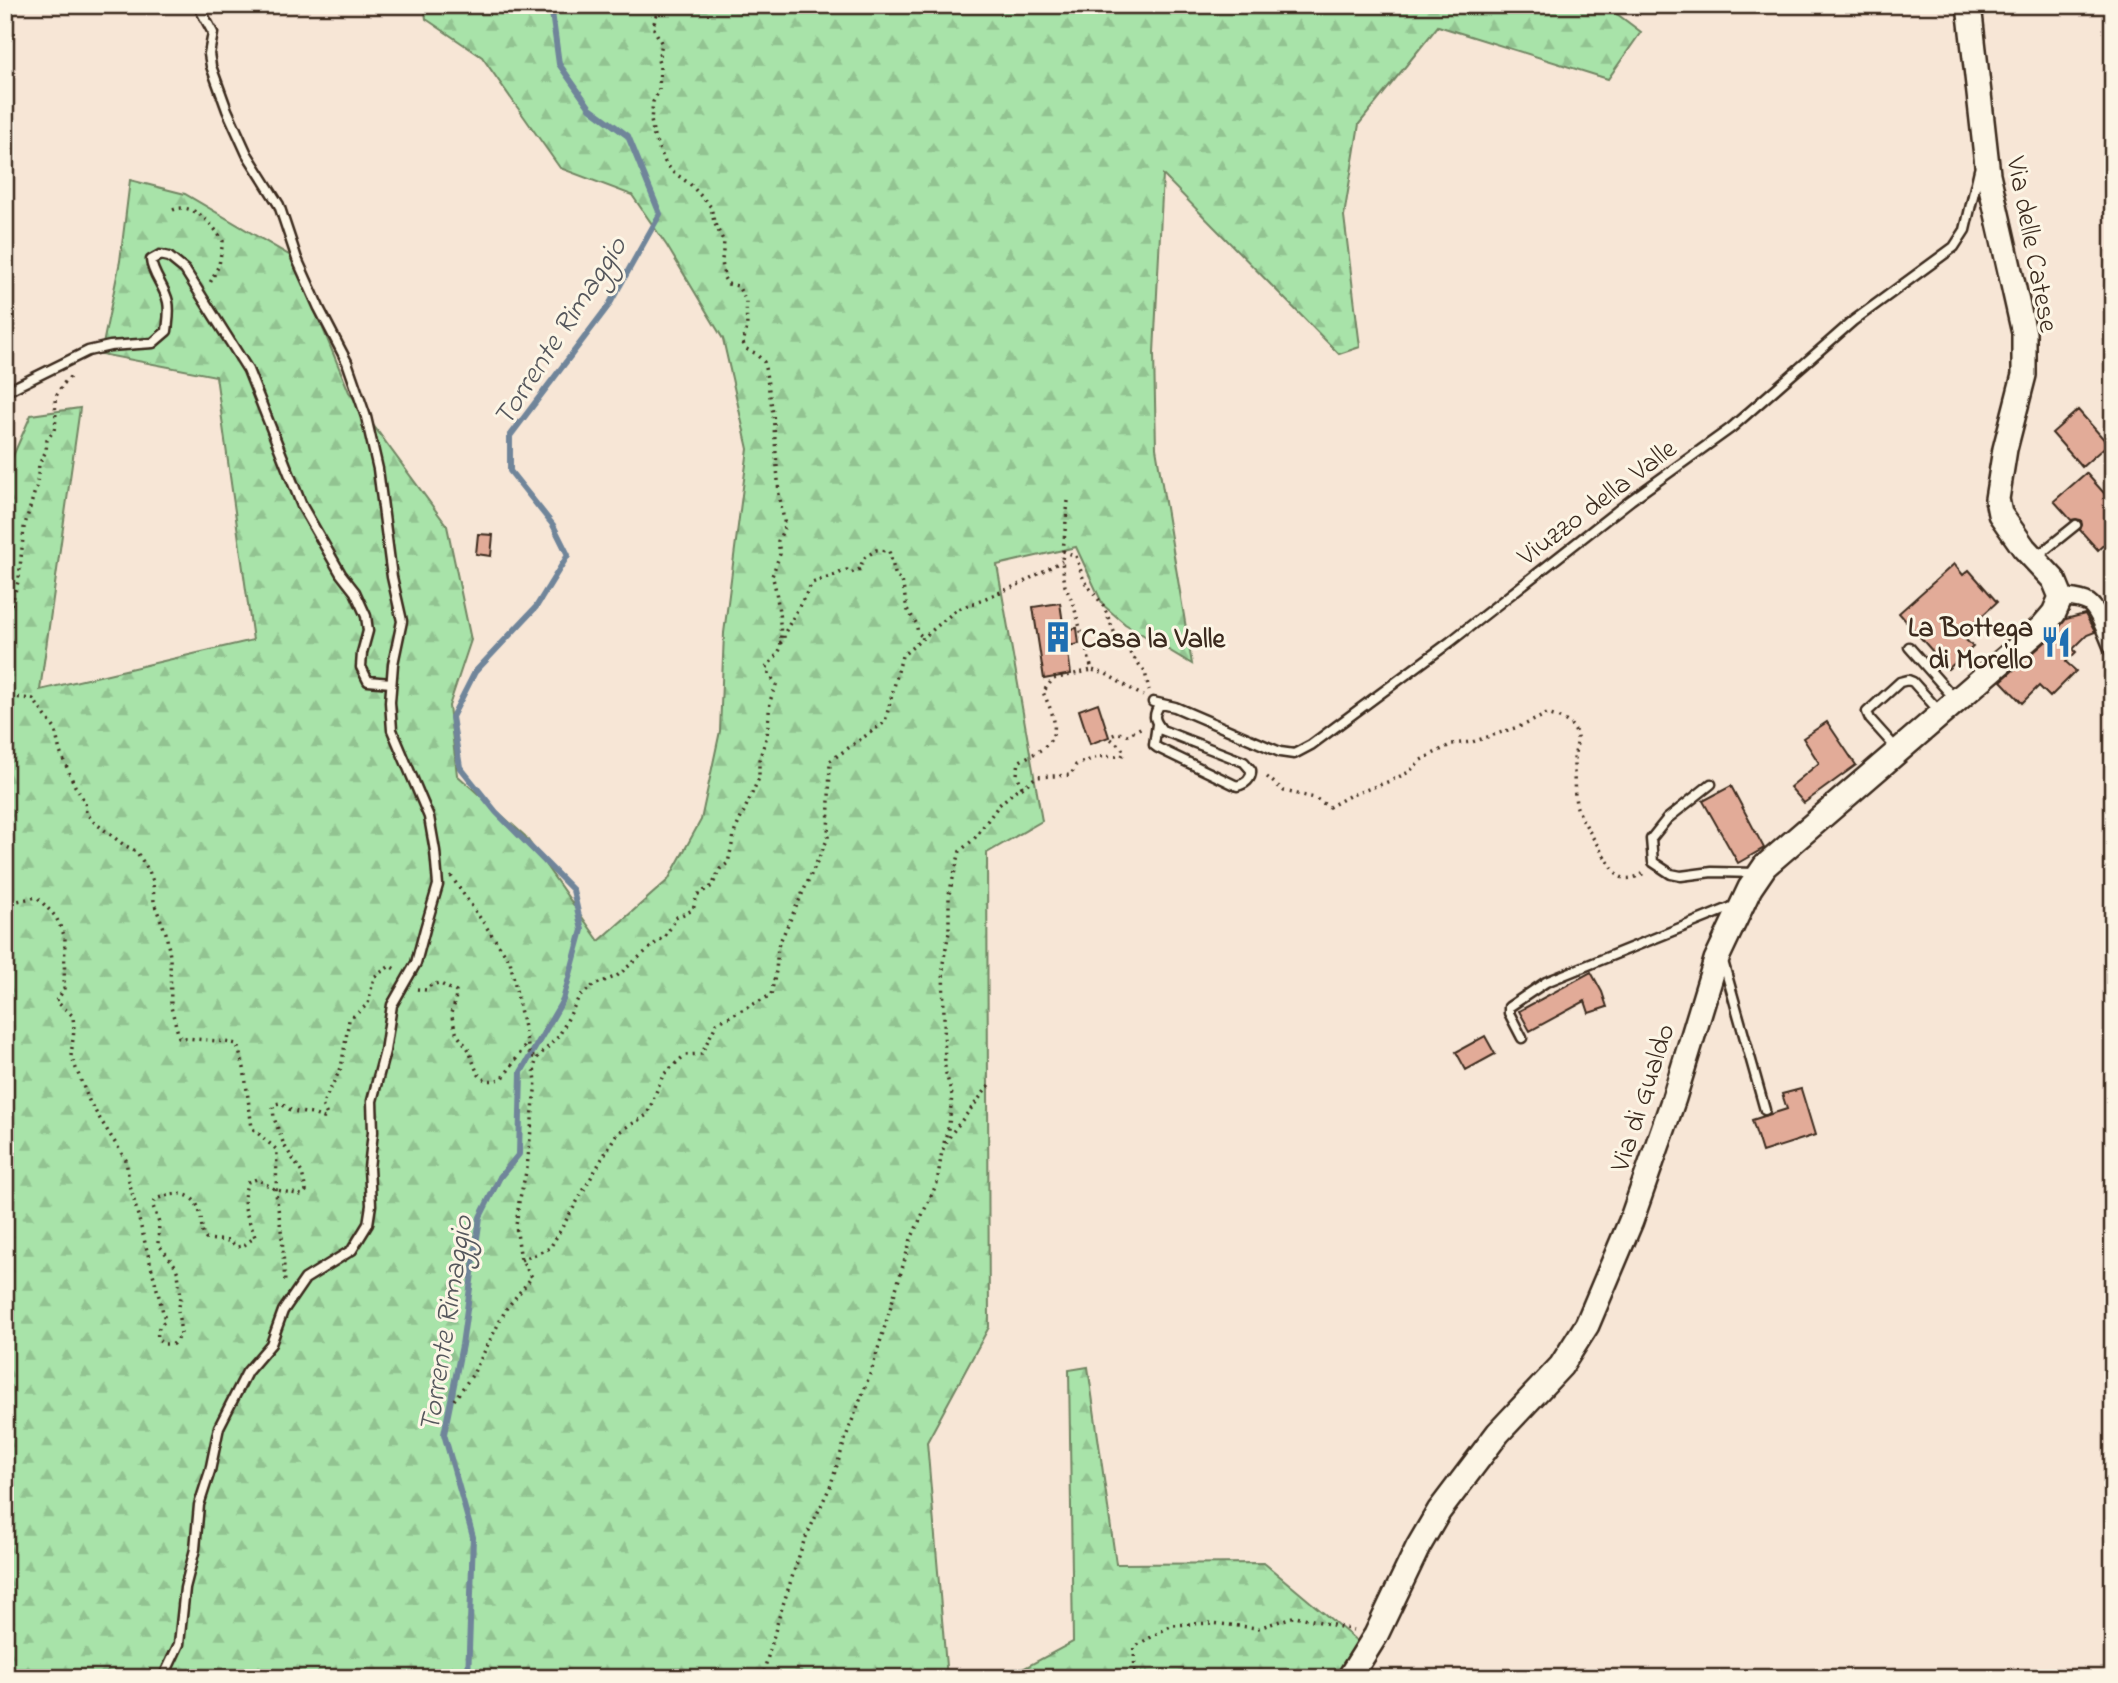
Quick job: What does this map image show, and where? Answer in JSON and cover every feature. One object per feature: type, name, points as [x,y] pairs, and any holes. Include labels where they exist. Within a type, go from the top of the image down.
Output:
[{"type":"street","name":"Via delle Catese","points":[[1969,5],[1989,174],[2024,333],[2024,375],[2005,449],[1997,499],[2000,514],[2024,548],[2053,580],[2061,597]]},
{"type":"street","points":[[2061,597],[2075,598],[2090,604],[2113,648]]},
{"type":"street","name":"Via di Gualdo","points":[[1349,1678],[1376,1635],[1418,1547],[1439,1511],[1498,1433],[1561,1366],[1587,1325],[1630,1222],[1674,1098],[1720,951],[1760,873],[2042,627],[2054,612],[2061,597]]},
{"type":"lane","points":[[163,1678],[179,1644],[185,1588],[195,1549],[199,1505],[211,1471],[219,1427],[247,1371],[271,1344],[283,1311],[304,1279],[352,1250],[368,1224],[371,1205],[369,1168],[373,1132],[372,1101],[385,1051],[392,1005],[416,963],[438,884],[429,817],[392,730],[391,683],[402,621],[392,577],[378,469],[366,417],[346,362],[297,259],[279,205],[247,155],[228,110],[211,66],[209,54],[213,33],[196,5]]},
{"type":"lane","name":"Viuzzo della Valle","points":[[1154,702],[1175,707],[1280,752],[1294,754],[1311,746],[1450,642],[1631,500],[1731,428],[1853,321],[1954,247],[1965,230],[1985,146]]},
{"type":"lane","points":[[5,392],[88,351],[110,346],[153,343],[167,331],[169,304],[152,268],[151,260],[160,255],[169,257],[186,270],[248,370],[302,506],[341,574],[355,592],[366,616],[368,631],[361,667],[368,681],[391,683]]},
{"type":"lane","points":[[2035,558],[2076,525]]},
{"type":"lane","points":[[1909,647],[1948,707]]},
{"type":"lane","points":[[1898,751],[1867,712],[1900,681],[1913,682],[1948,707]]},
{"type":"lane","points":[[1154,702],[1156,721],[1162,730],[1244,762],[1252,775],[1242,785],[1237,786],[1158,748],[1154,745],[1156,721]]},
{"type":"lane","points":[[1711,784],[1667,819],[1651,839],[1653,862],[1671,874],[1681,876],[1713,872],[1760,873]]},
{"type":"lane","points":[[1522,1038],[1508,1007],[1545,982],[1743,902]]},
{"type":"lane","points":[[1720,951],[1765,1110]]},
{"type":"path","points":[[454,1399],[473,1374],[506,1309],[533,1277],[521,1260],[516,1226],[527,1168],[537,1058],[563,1030],[579,998],[593,985],[617,976],[664,938],[677,917],[693,910],[697,895],[712,886],[720,869],[728,863],[735,831],[759,778],[770,701],[776,685],[766,668],[779,650],[780,643],[776,584],[772,576],[780,554],[778,541],[785,526],[779,494],[773,413],[767,375],[764,362],[746,349],[743,343],[747,327],[746,301],[737,286],[728,284],[724,278],[724,242],[714,222],[711,207],[690,184],[673,172],[665,162],[654,137],[651,120],[653,102],[659,91],[658,60],[662,44],[653,27],[658,9],[656,5]]},
{"type":"path","points":[[173,210],[182,208],[195,212],[208,222],[223,241],[222,255],[215,275],[206,290],[200,293]]},
{"type":"path","points":[[5,617],[19,578],[24,528],[37,484],[39,464],[46,451],[47,440],[54,430],[55,398],[63,384],[76,371],[75,357]]},
{"type":"path","points":[[1068,500],[1062,562],[1065,586],[1073,603],[1092,670]]},
{"type":"path","points":[[780,643],[812,583],[847,570],[851,573],[860,569],[863,559],[876,550],[889,551],[896,577],[902,580],[907,609],[923,638]]},
{"type":"path","points":[[1063,551],[1076,556],[1084,581],[1103,605],[1115,634],[1145,672],[1154,702]]},
{"type":"path","points":[[521,1260],[550,1248],[617,1133],[648,1115],[663,1075],[684,1055],[701,1054],[717,1023],[771,995],[778,946],[828,838],[830,761],[885,722],[902,656],[956,610],[1018,585],[1062,562]]},
{"type":"path","points":[[1022,788],[1017,774],[1019,762],[1044,747],[1052,738],[1055,718],[1043,692],[1053,679],[1092,670],[1106,674],[1154,702]]},
{"type":"path","points":[[5,693],[12,697],[33,699],[55,729],[60,752],[85,802],[86,813],[95,823],[136,851],[149,871],[153,882],[154,903],[166,933],[170,956],[171,1007],[179,1037],[237,1044],[244,1068],[252,1128],[277,1150],[276,1190],[289,1302]]},
{"type":"path","points":[[1266,777],[1284,791],[1315,798],[1329,807],[1409,772],[1421,760],[1452,744],[1472,743],[1547,714],[1568,722],[1576,731],[1578,743],[1574,757],[1577,809],[1617,875],[1622,878],[1637,877],[1658,866]]},
{"type":"path","points":[[762,1678],[804,1541],[830,1487],[872,1369],[911,1239],[937,1183],[949,1125],[951,1095],[945,1070],[943,963],[949,932],[949,894],[960,851],[974,839],[999,805],[1016,790],[1036,777],[1070,775],[1076,765],[1097,757],[1122,756],[1124,752],[1111,736],[1118,733],[1128,735],[1156,721]]},
{"type":"path","points":[[436,862],[453,878],[510,961],[530,1056],[537,1058]]},
{"type":"path","points":[[5,897],[18,901],[37,897],[56,917],[65,937],[64,990],[56,1001],[73,1016],[71,1056],[90,1103],[126,1160],[128,1181],[164,1316],[164,1322],[158,1330],[158,1340],[164,1344],[173,1344],[181,1334],[178,1311],[181,1297],[178,1273],[158,1244],[159,1223],[153,1206],[156,1199],[182,1193],[189,1195],[198,1209],[206,1239],[230,1241],[237,1247],[255,1237],[244,1209],[243,1195],[248,1182],[257,1179],[276,1190],[296,1195],[302,1195],[306,1191],[302,1173],[284,1145],[273,1108],[275,1104],[281,1103],[292,1111],[324,1118],[327,1115],[322,1105],[341,1068],[349,1020],[368,1004],[374,977],[390,966],[416,982],[417,990],[426,990],[439,983],[456,992],[451,1013],[454,1025],[458,1036],[470,1051],[480,1077],[488,1081],[503,1078],[527,1043]]},
{"type":"path","points":[[942,1151],[951,1134],[989,1086]]},
{"type":"path","points":[[1135,1678],[1134,1647],[1172,1625],[1212,1623],[1258,1628],[1296,1616],[1376,1635]]},
{"type":"green space","points":[[424,5],[1605,5],[1641,32],[1608,79],[1438,26],[1359,124],[1344,216],[1360,347],[1339,354],[1163,175],[1154,353],[1156,448],[1192,664],[1125,624],[1103,605],[1076,547],[997,565],[1042,821],[987,853],[989,1327],[927,1442],[947,1678],[5,1678],[5,474],[31,415],[80,408],[40,690],[253,640],[216,376],[101,354],[120,261],[130,180],[185,194],[294,258],[349,392],[447,526],[471,640],[449,706],[457,775],[525,836],[599,941],[668,880],[701,820],[720,731],[724,633],[748,449],[723,339],[667,246],[632,195],[560,168],[482,57],[426,19]]},
{"type":"green space","points":[[1088,1367],[1116,1564],[1264,1563],[1357,1641],[1346,1678],[1006,1678],[1073,1642],[1069,1370]]},
{"type":"building","points":[[2078,410],[2108,444],[2082,467],[2052,433]]},
{"type":"building","points":[[2086,473],[2113,503],[2113,536],[2098,550],[2080,530],[2081,520],[2071,520],[2054,501]]},
{"type":"building","points":[[478,534],[493,535],[491,556],[476,554]]},
{"type":"building","points":[[1954,564],[1963,575],[1969,570],[1997,602],[1961,635],[1973,647],[1948,669],[1899,613]]},
{"type":"building","name":"Casa la Valle","points":[[1060,603],[1064,630],[1077,628],[1079,644],[1067,646],[1071,674],[1044,679],[1033,607]]},
{"type":"building","points":[[2085,614],[2095,632],[2087,635],[2073,649],[2076,652],[2066,662],[2076,671],[2050,697],[2039,686],[2022,703],[2001,681],[2051,637],[2066,619]]},
{"type":"building","points":[[1098,703],[1109,737],[1090,744],[1079,710]]},
{"type":"building","points":[[1827,722],[1856,765],[1804,803],[1790,787],[1819,763],[1803,738]]},
{"type":"building","points":[[1731,786],[1764,848],[1738,863],[1703,801]]},
{"type":"building","points":[[1591,972],[1607,1007],[1589,1013],[1585,1001],[1530,1031],[1519,1011]]},
{"type":"building","points":[[1485,1036],[1495,1054],[1466,1070],[1456,1052]]},
{"type":"building","points":[[1801,1089],[1815,1135],[1762,1152],[1752,1120],[1787,1109],[1782,1094]]},
{"type":"waterway","name":"Torrente Rimaggio","points":[[468,1678],[473,1537],[444,1434],[462,1345],[480,1217],[500,1177],[519,1154],[521,1072],[563,1000],[582,930],[573,890],[496,812],[460,767],[452,717],[475,672],[536,607],[568,555],[553,525],[510,471],[510,436],[609,305],[660,214],[628,136],[590,108],[559,64],[551,5]]},
{"type":"place","name":"Casa la Valle","points":[[1058,637]]},
{"type":"place","name":"La Bottega di Morello","points":[[2056,642]]}]
